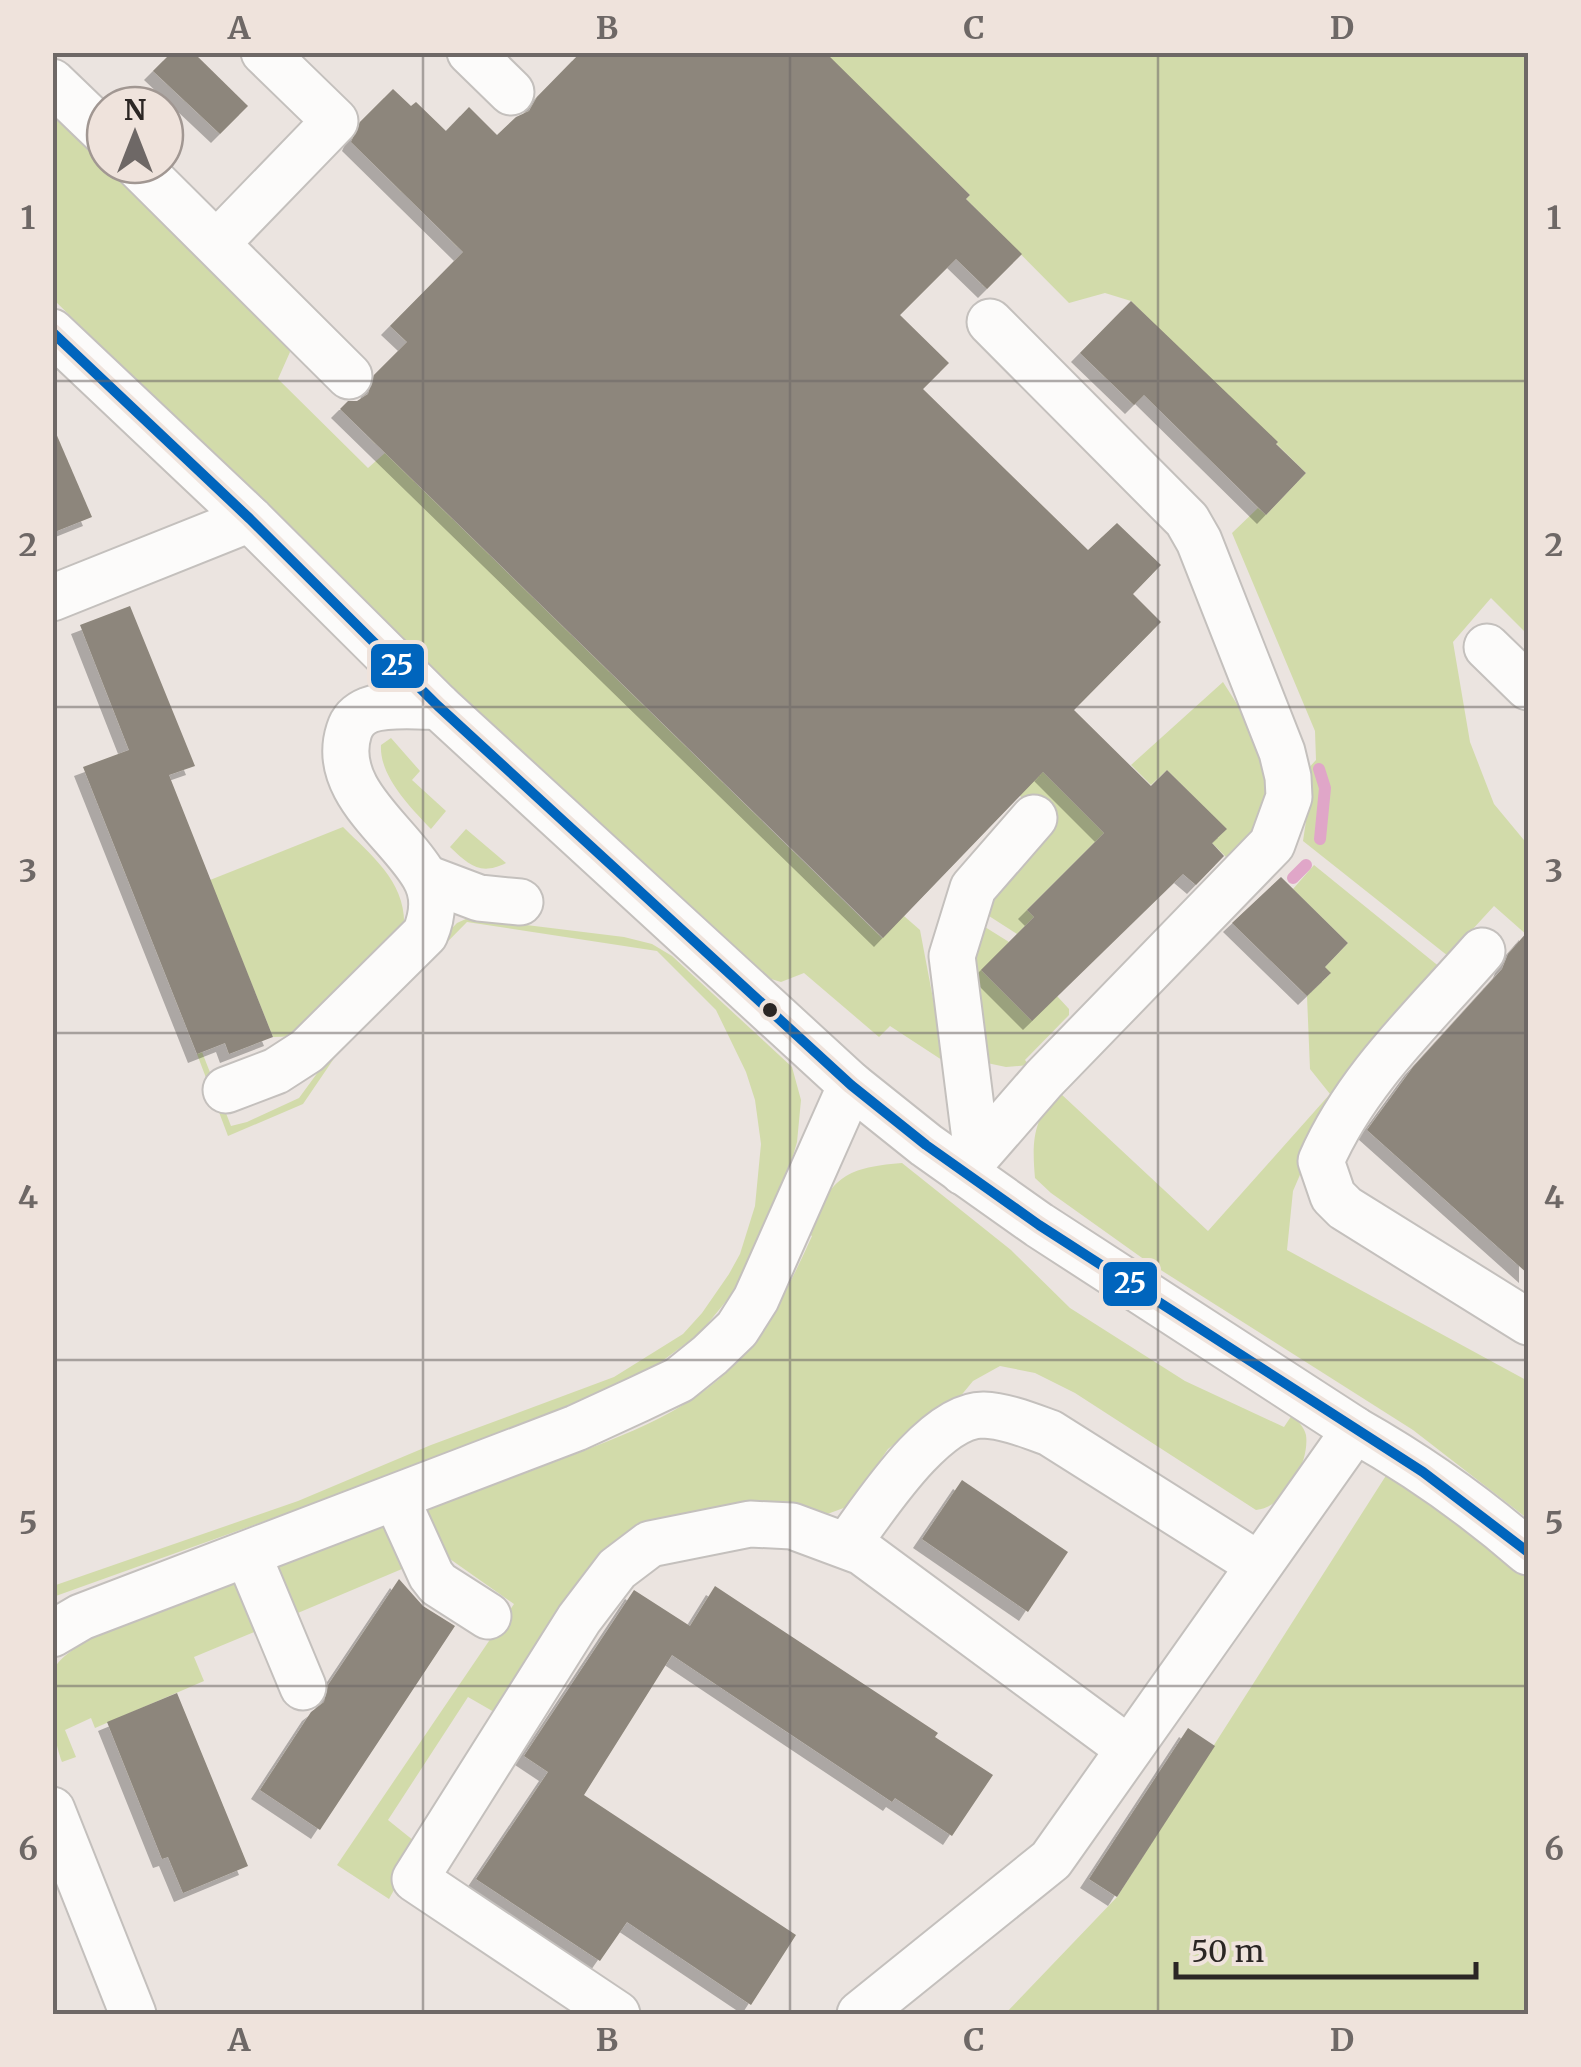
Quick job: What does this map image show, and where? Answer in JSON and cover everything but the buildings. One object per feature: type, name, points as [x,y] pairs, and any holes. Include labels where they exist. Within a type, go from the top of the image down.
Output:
[{"type":"street","points":[[217,243],[335,121],[264,52]]},
{"type":"street","points":[[470,52],[510,92]]},
{"type":"street","points":[[52,82],[85,114]]},
{"type":"street","points":[[158,185],[349,376]]},
{"type":"street","points":[[970,1164],[1056,1066],[1272,844],[1289,797],[1282,752],[1187,520],[990,322]]},
{"type":"street","points":[[52,332],[250,519],[438,706],[851,1085],[1354,1430],[1399,1455],[1481,1511],[1528,1552]]},
{"type":"street","points":[[52,598],[250,519]]},
{"type":"street","points":[[1487,647],[1528,687]]},
{"type":"street","points":[[226,1090],[276,1071],[307,1051],[425,934],[432,919],[426,878],[352,782],[347,738],[350,726],[360,714],[373,708],[438,706]]},
{"type":"street","points":[[970,1164],[952,956],[973,888],[1034,818]]},
{"type":"street","points":[[426,878],[479,898],[520,902]]},
{"type":"street","points":[[1482,951],[1358,1094],[1336,1126],[1321,1161],[1332,1196],[1345,1208],[1528,1322]]},
{"type":"street","points":[[52,1634],[81,1617],[576,1428],[679,1380],[737,1329],[756,1299],[851,1085]]},
{"type":"street","points":[[847,1545],[910,1460],[946,1429],[978,1415],[1012,1420],[1050,1433],[1259,1564]]},
{"type":"street","points":[[860,2014],[1050,1860],[1354,1430]]},
{"type":"street","points":[[396,1498],[430,1574],[438,1584],[488,1616]]},
{"type":"street","points":[[617,2014],[415,1878],[578,1619],[618,1568],[650,1544],[750,1524],[792,1526],[847,1545],[862,1552],[1129,1749]]},
{"type":"street","points":[[248,1555],[303,1688]]},
{"type":"street","points":[[52,1810],[134,2014]]},
{"type":"green space","points":[[825,53],[1528,53],[1528,635],[1491,598],[1453,642],[1470,742],[1494,804],[1528,845],[1528,936],[1494,906],[1448,956],[1303,841],[1310,794],[1306,771],[1316,760],[1315,731],[1232,533],[1258,508],[1266,515],[1306,473],[1131,301],[1105,293],[1069,303],[966,199],[970,195]]},
{"type":"green space","points":[[52,118],[69,123],[85,136],[85,185],[136,185],[286,343],[290,352],[278,379],[368,468],[385,453],[882,938],[904,916],[920,930],[945,1062],[890,1026],[879,1037],[804,973],[781,982],[755,974],[450,688],[53,299]]},
{"type":"green space","points":[[1223,682],[1260,750],[1268,787],[1260,824],[1234,865],[1212,843],[1226,829],[1167,770],[1151,785],[1131,765]]},
{"type":"green space","points":[[391,738],[420,771],[412,780],[446,811],[431,829],[398,791],[385,768],[381,745]]},
{"type":"green space","points":[[1028,757],[1104,833],[1027,910],[1034,917],[1017,934],[989,916],[1001,877],[1051,824],[1020,796]]},
{"type":"green space","points":[[343,827],[394,884],[404,928],[305,1036],[273,1037],[210,880]]},
{"type":"green space","points":[[466,829],[506,863],[489,869],[475,867],[463,859],[450,847]]},
{"type":"green space","points":[[1314,865],[1441,968],[1339,1084],[1293,1191],[1287,1250],[1528,1381],[1528,1519],[1413,1430],[1145,1260],[1035,1178],[1039,1121],[1060,1093],[1208,1231],[1330,1094],[1310,1069],[1307,996],[1330,974],[1325,967],[1348,943],[1293,889]]},
{"type":"green space","points":[[468,918],[624,937],[652,944],[672,956],[792,1067],[801,1100],[797,1142],[789,1170],[732,1294],[700,1333],[642,1376],[609,1391],[463,1450],[53,1597],[53,1586],[298,1501],[431,1445],[614,1377],[683,1334],[729,1274],[740,1254],[755,1206],[761,1144],[755,1100],[716,1010],[657,951],[467,922],[337,1054],[303,1104],[228,1136],[197,1054],[202,1052],[231,1126],[299,1098],[335,1049],[457,923]]},
{"type":"green space","points":[[985,927],[1009,942],[982,971],[1031,1020],[1057,996],[1069,1009],[1069,1015],[1025,1060],[1029,1065],[1006,1067],[987,1063],[972,966]]},
{"type":"green space","points":[[902,1163],[1011,1250],[1070,1308],[1185,1381],[1284,1427],[1292,1415],[1305,1432],[1306,1446],[1299,1471],[1285,1493],[1256,1510],[1075,1393],[1035,1373],[1000,1366],[973,1381],[959,1398],[888,1449],[849,1506],[822,1516],[663,1530],[501,1716],[468,1697],[388,1820],[419,1845],[389,1899],[337,1865],[514,1604],[440,1552],[418,1513],[634,1430],[708,1388],[749,1348],[768,1321],[812,1236],[805,1232],[832,1188],[865,1168]]},
{"type":"green space","points":[[1387,1474],[1447,1513],[1528,1575],[1528,2014],[1005,2014],[1117,1897]]},
{"type":"green space","points":[[396,1522],[409,1566],[286,1618],[269,1569]]},
{"type":"green space","points":[[243,1579],[266,1627],[194,1657],[204,1681],[95,1728],[91,1718],[65,1730],[76,1757],[62,1762],[50,1692],[53,1672],[63,1658],[108,1630]]},
{"type":"waterway","points":[[1319,769],[1325,788],[1320,839]]},
{"type":"waterway","points":[[1293,878],[1306,865]]},
{"type":"transit line","name":"25","points":[[52,332],[250,519],[438,706],[851,1085],[926,1145],[1039,1225],[1423,1472],[1528,1552]]}]
